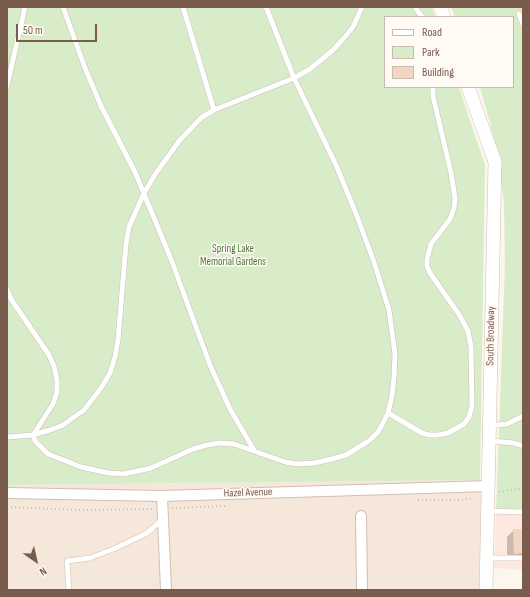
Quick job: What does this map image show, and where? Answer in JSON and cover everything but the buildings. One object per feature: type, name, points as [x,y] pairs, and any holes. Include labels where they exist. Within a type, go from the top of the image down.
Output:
[{"type":"street","name":"South Broadway","points":[[468,88],[495,162],[486,590]]},
{"type":"street","name":"Hazel Avenue","points":[[7,493],[162,496],[488,486]]},
{"type":"street","points":[[162,496],[166,590]]},
{"type":"street","points":[[361,516],[362,590]]},
{"type":"lane","points":[[7,86],[25,7]]},
{"type":"lane","points":[[63,7],[85,68],[144,193],[171,259],[210,365],[234,415],[254,450]]},
{"type":"lane","points":[[183,7],[214,110]]},
{"type":"lane","points":[[32,435],[35,441],[48,454],[81,467],[109,473],[124,474],[145,470],[193,449],[220,443],[234,444],[278,460],[298,464],[314,463],[346,455],[370,440],[378,432],[388,413],[392,396],[395,354],[388,310],[374,262],[355,211],[336,165],[294,78],[266,7]]},
{"type":"lane","points":[[7,437],[32,435],[63,425],[84,410],[93,400],[110,373],[118,340],[126,244],[130,226],[144,193],[166,156],[202,117],[214,110],[294,78],[310,69],[333,50],[353,27],[362,7]]},
{"type":"lane","points":[[359,14],[367,7]]},
{"type":"lane","points":[[416,7],[421,16]]},
{"type":"lane","points":[[518,14],[523,24]]},
{"type":"lane","points":[[388,413],[422,433],[438,435],[448,433],[464,424],[469,417],[472,406],[471,347],[468,331],[460,316],[430,273],[427,266],[427,259],[431,244],[450,219],[454,208],[455,198],[451,172],[433,96],[433,88]]},
{"type":"lane","points":[[7,289],[11,299],[49,355],[54,366],[57,380],[57,392],[53,404],[32,435]]},
{"type":"lane","points":[[489,426],[507,424],[523,416]]},
{"type":"lane","points":[[488,440],[514,443],[523,446]]},
{"type":"lane","points":[[488,511],[523,512]]},
{"type":"lane","points":[[69,590],[67,561],[90,558],[116,548],[148,533],[163,520]]},
{"type":"lane","points":[[487,558],[523,558]]},
{"type":"path","points":[[501,491],[523,488]]},
{"type":"path","points":[[7,507],[80,510],[162,508]]},
{"type":"shaded area","points":[[480,480],[494,502],[492,590],[7,590],[7,485]]},
{"type":"shaded area","points":[[496,512],[523,512],[523,570],[494,568]]},
{"type":"green space","name":"Spring Lake Memorial Gardens","points":[[7,7],[432,7],[435,16],[384,16],[384,88],[459,88],[485,165],[480,480],[7,485]]},
{"type":"green space","points":[[451,7],[523,7],[523,512],[496,512],[505,264],[504,203],[499,161],[480,88],[514,88],[514,16],[455,16]]}]
